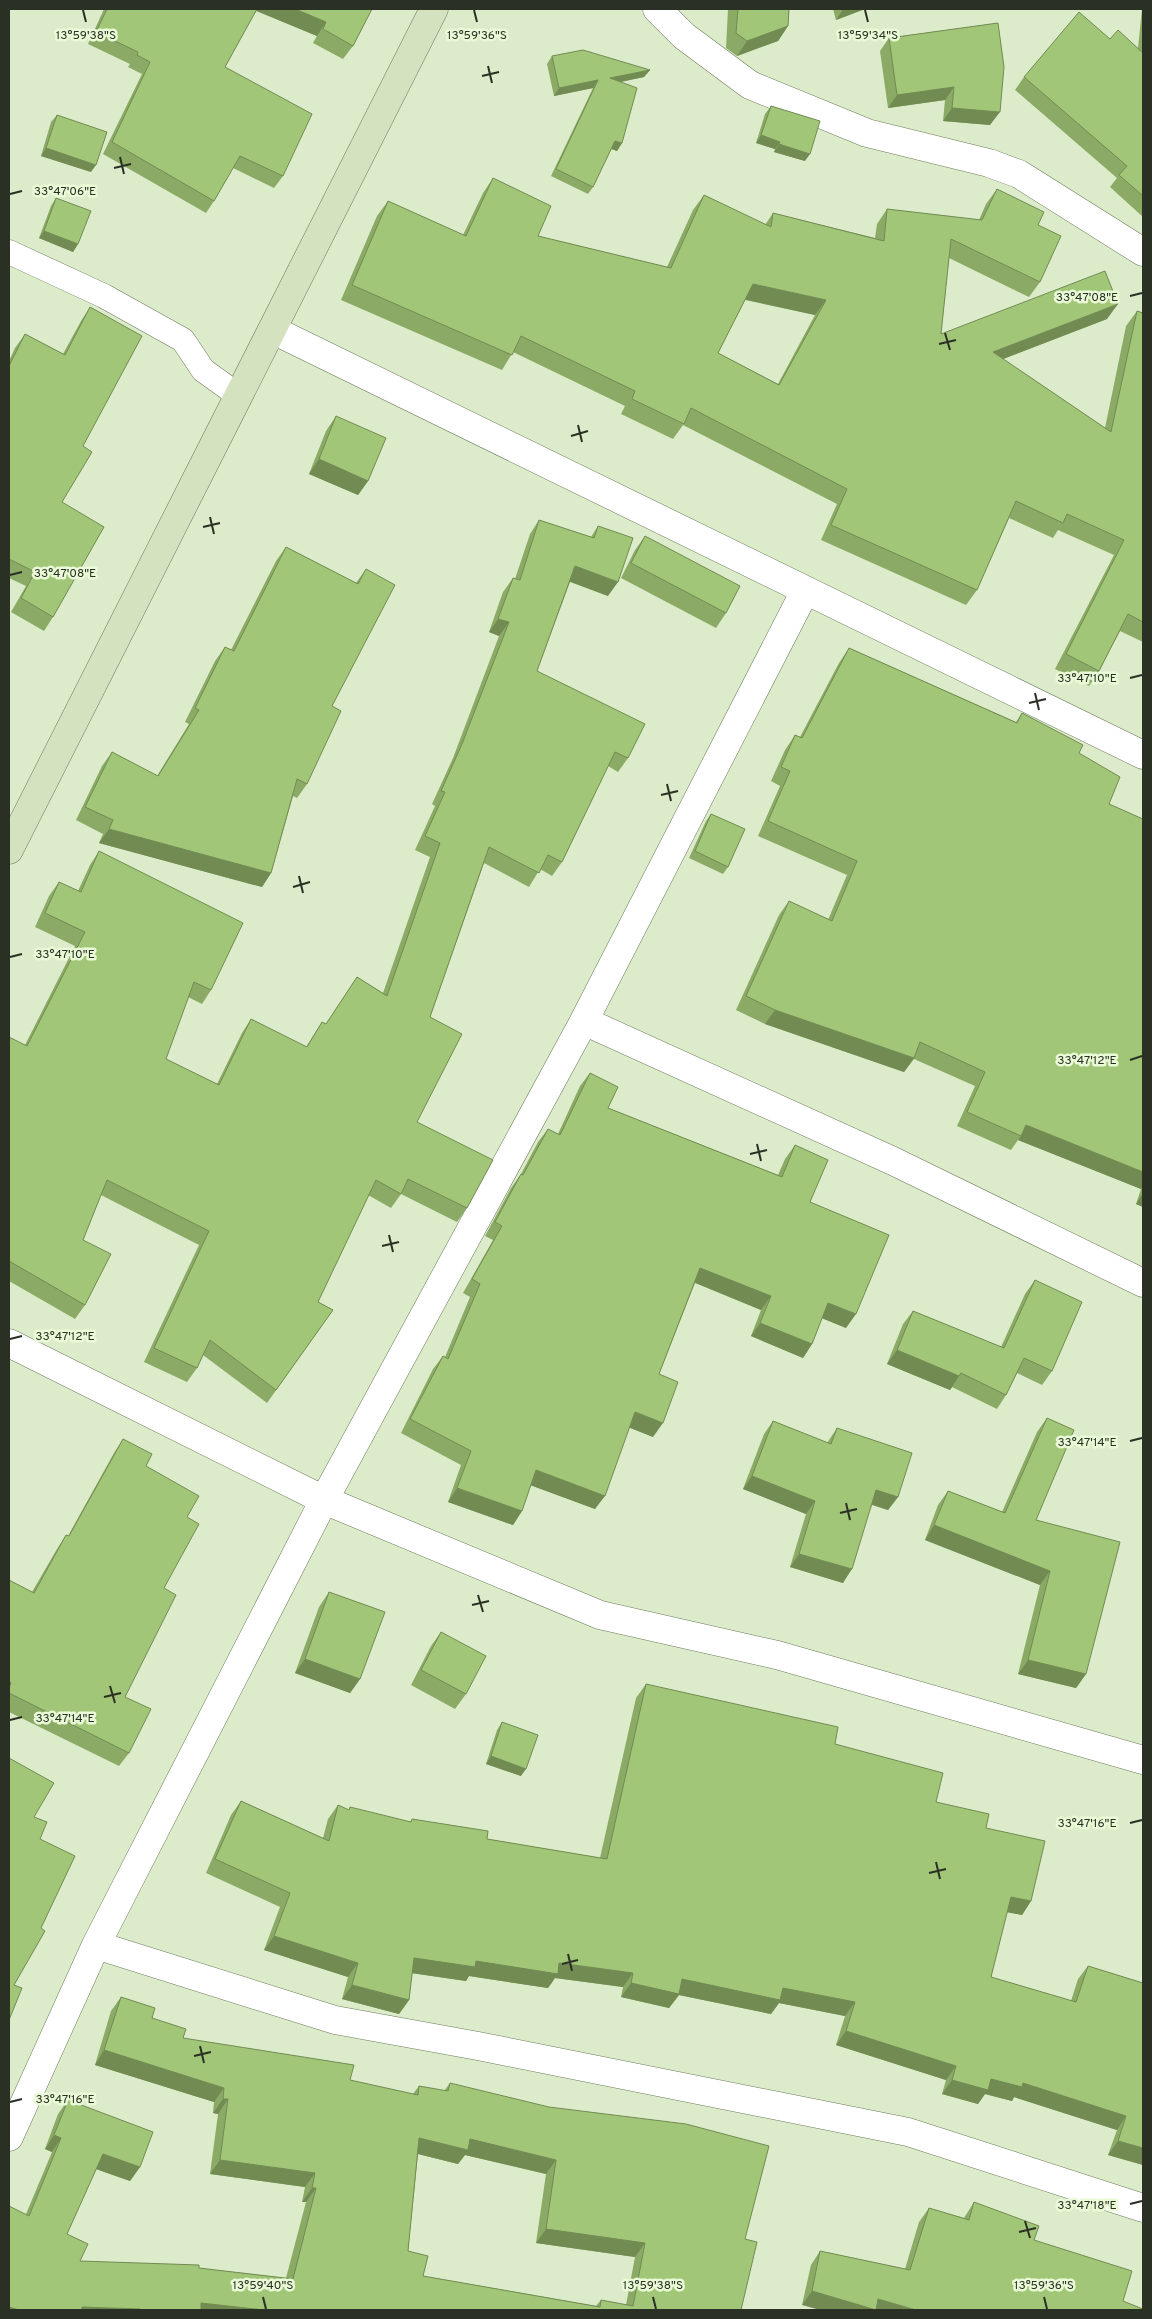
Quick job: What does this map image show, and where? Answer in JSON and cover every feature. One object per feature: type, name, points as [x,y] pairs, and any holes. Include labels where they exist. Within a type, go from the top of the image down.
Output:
[{"type":"street","points":[[9,850],[434,9]]},
{"type":"street","points":[[658,9],[684,36],[750,85],[867,134],[989,163],[1019,174],[1143,252]]},
{"type":"street","points":[[273,330],[1143,755]]},
{"type":"street","points":[[9,2137],[96,1945],[324,1500],[584,1021],[805,591]]},
{"type":"street","points":[[584,1021],[893,1161],[1143,1283]]},
{"type":"street","points":[[9,1342],[324,1500],[600,1615],[777,1655],[1143,1760]]},
{"type":"street","points":[[96,1945],[335,2020],[488,2048],[908,2132],[1143,2208]]},
{"type":"lane","points":[[9,252],[104,296],[183,340],[203,370],[239,396]]},
{"type":"building","points":[[107,9],[257,9],[225,67],[312,114],[283,176],[240,156],[214,201],[112,142],[150,62],[137,55],[138,52],[96,32]]},
{"type":"building","points":[[295,9],[372,9],[353,46],[323,29],[326,22]]},
{"type":"building","points":[[738,9],[789,9],[788,26],[747,41],[736,33]]},
{"type":"building","points":[[1079,12],[1110,39],[1118,30],[1143,53],[1143,196],[1119,175],[1127,166],[1024,77]]},
{"type":"building","points":[[998,23],[1004,67],[1000,112],[952,108],[954,87],[897,95],[889,38]]},
{"type":"building","points":[[583,50],[650,70],[610,78],[637,88],[622,143],[615,141],[593,187],[556,169],[598,80],[559,88],[552,56]]},
{"type":"building","points":[[771,106],[820,121],[810,154],[779,144],[780,142],[761,135]]},
{"type":"building","points":[[57,115],[107,132],[96,165],[46,148]]},
{"type":"building","points":[[493,178],[551,206],[538,236],[671,268],[704,195],[771,227],[773,213],[884,241],[887,209],[982,220],[997,189],[1044,212],[1038,225],[1061,236],[1040,282],[951,239],[941,334],[1105,271],[1118,304],[993,352],[1111,432],[1137,311],[1143,313],[1143,622],[1128,614],[1099,671],[1066,654],[1124,540],[1067,514],[1063,523],[1016,501],[977,590],[831,525],[847,489],[691,408],[684,424],[632,399],[635,391],[521,336],[512,355],[352,285],[388,201],[466,236]],"holes":[[[753,284],[826,300],[779,385],[718,353]]]},
{"type":"building","points":[[56,198],[91,211],[78,244],[44,231]]},
{"type":"building","points":[[90,307],[142,336],[83,446],[92,452],[62,502],[104,527],[53,617],[21,598],[35,572],[9,559],[9,366],[25,334],[65,355]]},
{"type":"building","points":[[336,416],[386,438],[368,481],[319,459]]},
{"type":"building","points":[[539,520],[594,538],[598,526],[633,538],[618,582],[575,566],[537,671],[645,724],[628,758],[615,752],[562,862],[548,855],[539,873],[489,847],[430,1017],[462,1034],[417,1122],[493,1160],[467,1208],[408,1179],[401,1194],[376,1180],[318,1302],[333,1310],[276,1390],[210,1340],[197,1368],[154,1348],[209,1231],[107,1180],[83,1240],[111,1254],[85,1305],[9,1261],[9,1037],[27,1046],[85,932],[45,913],[59,882],[81,892],[99,851],[243,923],[211,990],[194,982],[166,1059],[219,1085],[251,1019],[307,1047],[322,1022],[326,1024],[357,977],[387,996],[440,843],[425,836],[445,792],[441,791],[462,744],[509,622],[498,619],[513,578],[520,580]]},
{"type":"building","points":[[645,536],[740,586],[726,613],[631,563]]},
{"type":"building","points":[[286,547],[358,584],[366,569],[395,585],[332,706],[341,711],[307,784],[297,779],[271,873],[109,829],[113,820],[85,807],[112,752],[158,776],[199,710],[195,708],[225,647],[234,651]]},
{"type":"building","points":[[849,648],[1017,723],[1022,713],[1083,745],[1079,753],[1120,777],[1109,804],[1143,819],[1143,1172],[1026,1125],[1021,1136],[967,1112],[985,1072],[920,1042],[914,1058],[775,1010],[746,996],[789,901],[832,921],[857,861],[768,821],[790,771],[781,767],[795,735],[802,738]]},
{"type":"building","points":[[711,814],[745,829],[728,867],[695,851]]},
{"type":"building","points":[[590,1073],[618,1087],[608,1108],[782,1177],[795,1145],[828,1160],[810,1202],[889,1235],[856,1314],[828,1303],[812,1344],[760,1323],[771,1296],[700,1268],[659,1374],[678,1382],[663,1423],[635,1412],[605,1496],[536,1470],[522,1511],[457,1488],[471,1451],[410,1419],[443,1356],[448,1359],[480,1284],[472,1279],[502,1226],[495,1222],[548,1129],[560,1135]]},
{"type":"building","points":[[1035,1280],[1082,1302],[1052,1371],[1024,1358],[1006,1395],[961,1373],[959,1376],[897,1350],[913,1311],[1004,1348]]},
{"type":"building","points":[[1047,1418],[1074,1430],[1036,1520],[1120,1542],[1086,1674],[1028,1660],[1050,1571],[934,1525],[948,1491],[1005,1513]]},
{"type":"building","points":[[773,1421],[831,1444],[837,1428],[912,1453],[898,1497],[876,1490],[852,1569],[799,1554],[815,1501],[752,1476]]},
{"type":"building","points":[[123,1439],[152,1454],[146,1466],[199,1496],[187,1517],[199,1524],[164,1588],[176,1595],[125,1697],[151,1709],[129,1753],[9,1693],[11,1683],[9,1681],[9,1580],[34,1593],[66,1535],[69,1536]]},
{"type":"building","points":[[329,1592],[385,1612],[360,1679],[305,1659]]},
{"type":"building","points":[[441,1632],[486,1656],[466,1694],[421,1670]]},
{"type":"building","points":[[646,1684],[838,1727],[835,1744],[943,1773],[936,1802],[989,1814],[986,1828],[1045,1841],[1031,1901],[1011,1897],[991,1977],[1076,2002],[1088,1966],[1143,1983],[1143,2148],[1118,2141],[1126,2116],[1023,2083],[1022,2087],[991,2079],[988,2090],[952,2080],[956,2066],[846,2031],[855,2002],[783,1988],[780,2000],[682,1979],[679,1994],[631,1983],[633,1973],[559,1963],[558,1974],[476,1961],[475,1967],[414,1958],[409,2000],[352,1985],[358,1963],[274,1936],[290,1893],[215,1859],[241,1801],[329,1841],[338,1805],[349,1810],[350,1807],[411,1822],[412,1819],[488,1831],[487,1839],[607,1859]]},
{"type":"building","points":[[502,1722],[538,1735],[526,1769],[491,1756]]},
{"type":"building","points":[[9,1758],[54,1783],[34,1817],[47,1822],[40,1839],[75,1856],[41,1928],[45,1931],[14,1985],[22,1988],[9,2020]]},
{"type":"building","points":[[121,1997],[155,2008],[152,2018],[186,2029],[183,2038],[354,2065],[350,2080],[418,2095],[419,2086],[448,2091],[450,2083],[549,2107],[686,2124],[769,2146],[745,2239],[757,2242],[741,2310],[264,2310],[201,2303],[201,2310],[140,2310],[82,2307],[82,2310],[19,2310],[9,2307],[9,2206],[29,2216],[61,2138],[54,2135],[68,2100],[153,2132],[140,2167],[103,2154],[67,2234],[88,2244],[80,2261],[199,2265],[199,2268],[293,2279],[316,2188],[312,2188],[315,2173],[220,2160],[228,2099],[223,2099],[224,2088],[104,2050]],"holes":[[[419,2138],[468,2150],[470,2139],[556,2160],[546,2229],[645,2243],[633,2306],[601,2300],[600,2307],[423,2276],[428,2256],[408,2251]]]},
{"type":"building","points":[[974,2202],[1039,2226],[1034,2240],[1132,2271],[1123,2301],[1143,2310],[916,2310],[878,2299],[876,2310],[812,2291],[820,2251],[910,2270],[929,2208],[969,2220]]}]
